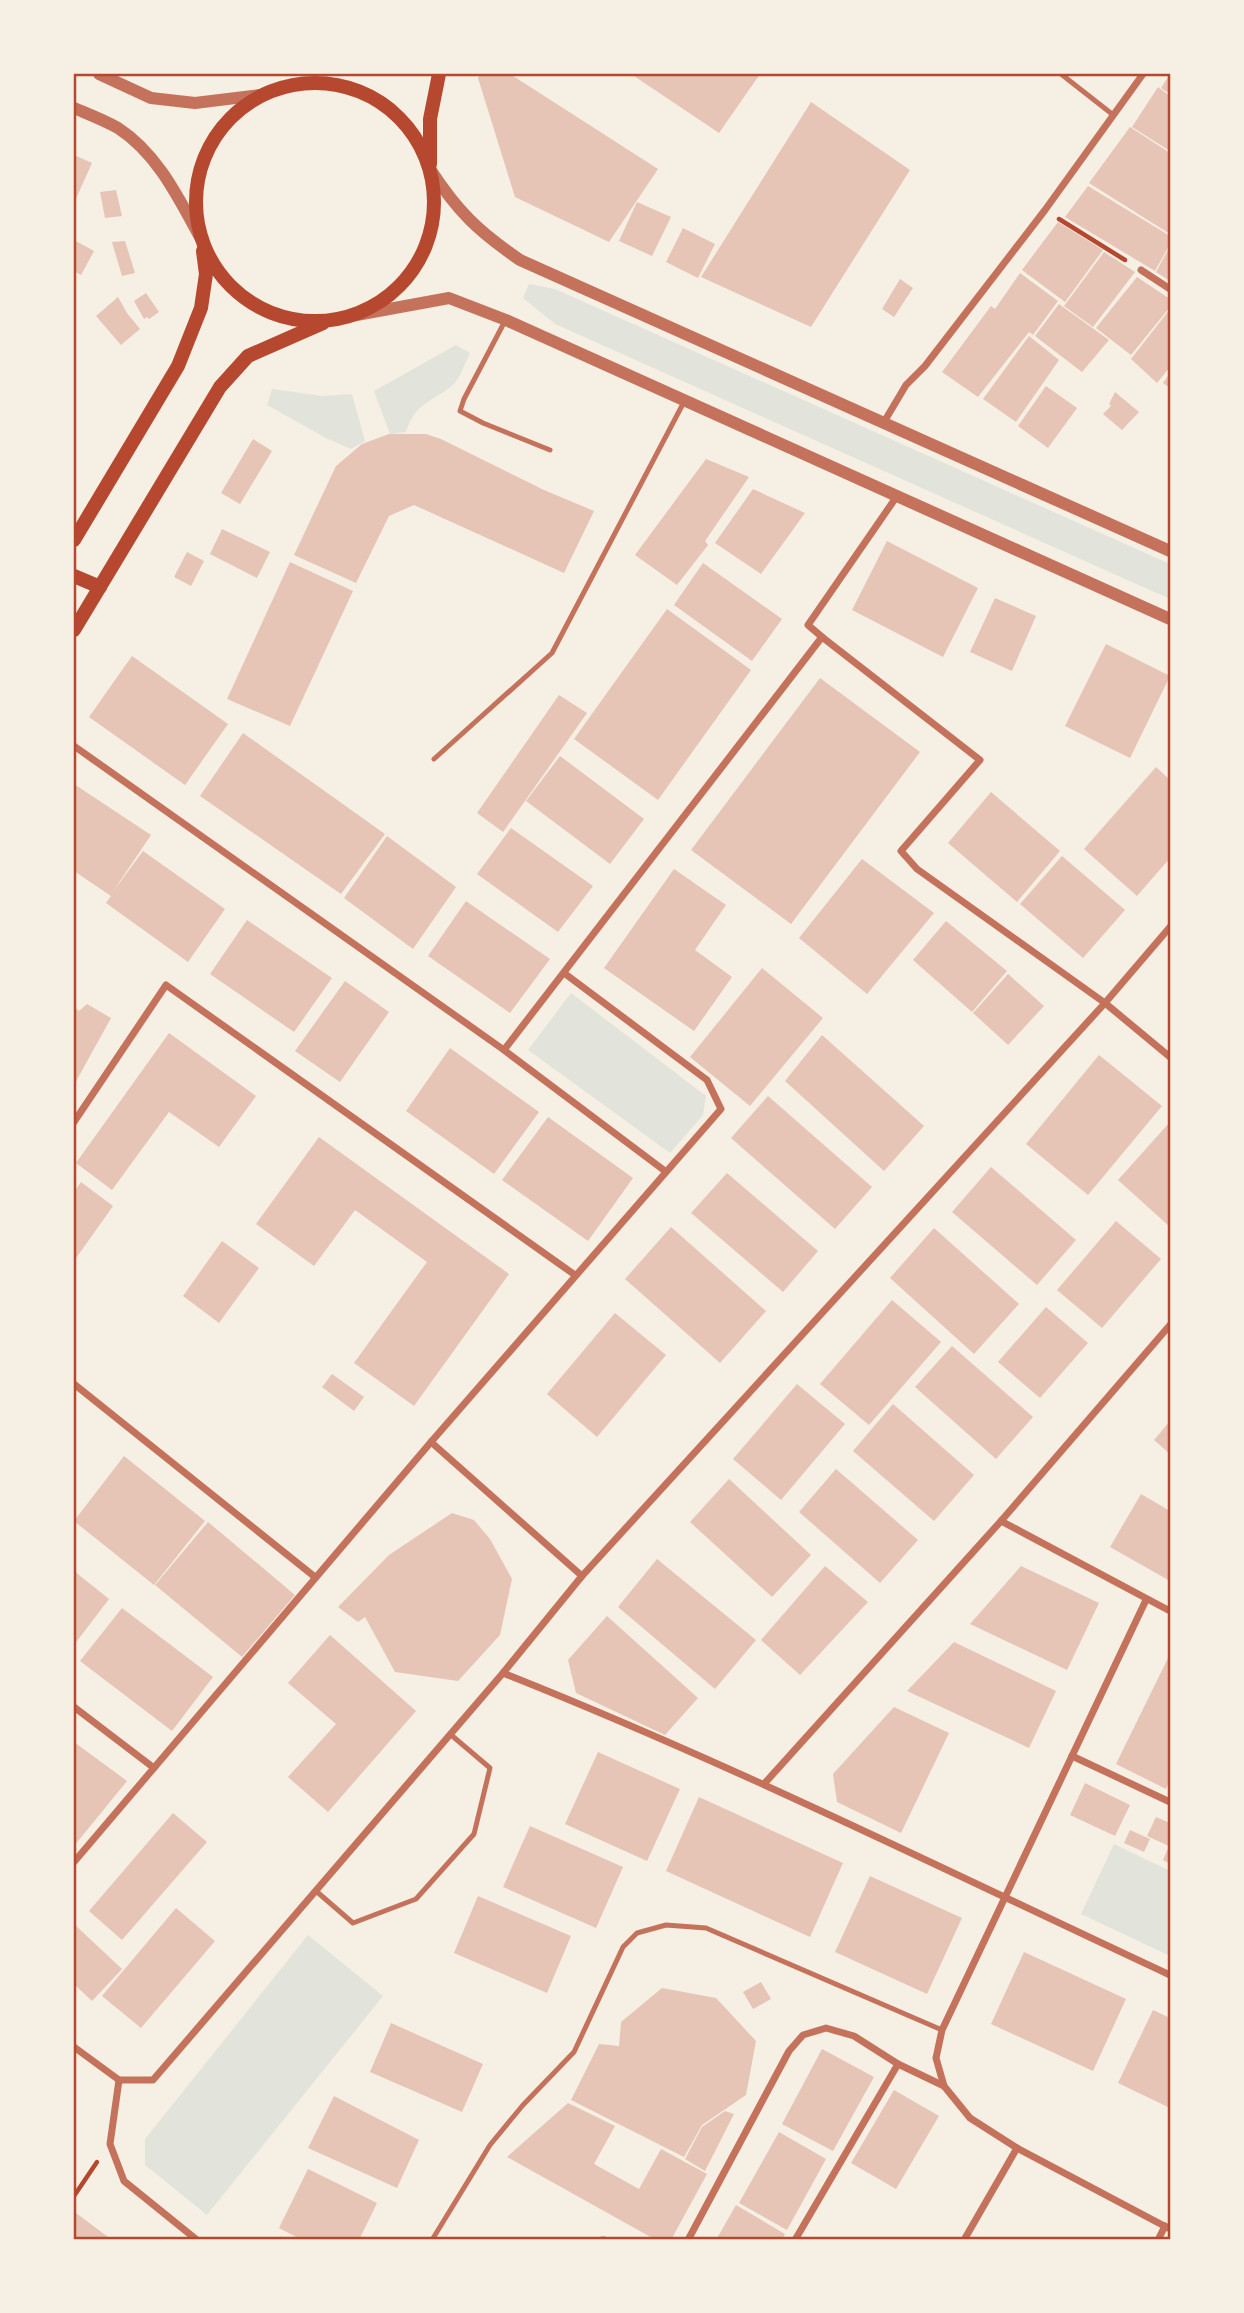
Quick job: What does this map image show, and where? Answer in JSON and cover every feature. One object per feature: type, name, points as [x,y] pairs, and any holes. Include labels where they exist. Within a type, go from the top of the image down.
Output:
[{"type":"main road","points":[[74,540],[178,366],[201,308],[206,274],[195,206],[199,173],[212,141],[233,114],[260,95],[299,83],[317,74]]},
{"type":"main road","points":[[74,630],[220,387],[248,355],[314,325],[351,316],[384,299],[411,274],[428,241],[434,205],[430,169],[430,119],[439,74]]},
{"type":"main road","points":[[299,83],[343,87],[365,94],[394,112],[416,138],[430,169]]},
{"type":"main road","points":[[201,239],[219,272],[245,298],[278,315],[315,321],[351,316]]},
{"type":"main road","points":[[74,576],[100,587]]},
{"type":"street","points":[[99,74],[151,98],[195,103],[260,95]]},
{"type":"street","points":[[884,422],[906,385],[925,366],[1045,210],[1143,74]]},
{"type":"street","points":[[74,108],[117,127],[141,146],[168,180],[201,239]]},
{"type":"street","points":[[430,169],[452,202],[484,236],[520,260],[1171,551]]},
{"type":"street","points":[[1141,270],[1171,289]]},
{"type":"street","points":[[351,316],[449,298],[506,320],[1171,619]]},
{"type":"street","points":[[898,495],[808,625],[980,760],[901,851],[917,869],[1105,1003],[1171,1057]]},
{"type":"street","points":[[504,1050],[822,637]]},
{"type":"street","points":[[74,746],[504,1050],[665,1171]]},
{"type":"street","points":[[74,2047],[119,2080],[153,2080],[582,1576],[1105,1003],[1171,927]]},
{"type":"street","points":[[74,1862],[430,1442],[721,1109],[707,1080],[564,973]]},
{"type":"street","points":[[74,1122],[166,985],[575,1275]]},
{"type":"street","points":[[764,1784],[1001,1521],[1171,1325]]},
{"type":"street","points":[[74,1384],[315,1577]]},
{"type":"street","points":[[430,1442],[582,1576]]},
{"type":"street","points":[[1001,1521],[1171,1611]]},
{"type":"street","points":[[1146,1600],[942,2030],[936,2057],[944,2086],[970,2118],[1017,2148],[1168,2228],[1158,2239]]},
{"type":"street","points":[[503,1672],[602,1712],[764,1784],[1171,1975]]},
{"type":"street","points":[[74,1707],[154,1768]]},
{"type":"street","points":[[1072,1756],[1171,1802]]},
{"type":"street","points":[[688,2239],[789,2051],[803,2035],[825,2028],[853,2036],[898,2064],[944,2086]]},
{"type":"street","points":[[795,2239],[898,2064]]},
{"type":"street","points":[[119,2080],[110,2144],[124,2181],[197,2239]]},
{"type":"street","points":[[964,2239],[1017,2148]]},
{"type":"lane","points":[[1060,74],[1112,114]]},
{"type":"lane","points":[[506,320],[460,411],[550,450]]},
{"type":"lane","points":[[434,759],[552,653],[685,400]]},
{"type":"lane","points":[[316,1891],[353,1923],[415,1899],[474,1834],[490,1768],[450,1734]]},
{"type":"lane","points":[[432,2239],[490,2145],[523,2105],[574,2052],[623,1947],[637,1933],[666,1925],[706,1928],[942,2030]]},
{"type":"path","points":[[1045,210],[1141,270]]},
{"type":"path","points":[[74,2196],[110,2144]]},
{"type":"shaded area","points":[[529,284],[555,289],[1170,564],[1170,599],[555,324],[523,298]]},
{"type":"shaded area","points":[[456,345],[470,353],[454,384],[414,414],[406,432],[390,434],[374,391]]},
{"type":"shaded area","points":[[272,389],[322,396],[352,394],[365,441],[351,449],[326,438],[267,405]]},
{"type":"shaded area","points":[[571,993],[706,1096],[703,1115],[670,1153],[528,1050]]},
{"type":"shaded area","points":[[1114,1844],[1170,1871],[1170,1956],[1081,1914]]},
{"type":"shaded area","points":[[308,1935],[383,1996],[207,2215],[145,2165],[145,2139]]},
{"type":"building","points":[[480,74],[510,74],[658,169],[609,242],[515,197],[478,78]]},
{"type":"building","points":[[631,74],[760,74],[719,133]]},
{"type":"building","points":[[1170,74],[1170,94],[1161,88]]},
{"type":"building","points":[[1158,87],[1170,96],[1170,151],[1132,127]]},
{"type":"building","points":[[811,102],[910,170],[811,327],[701,277]]},
{"type":"building","points":[[1130,127],[1170,153],[1170,234],[1089,183]]},
{"type":"building","points":[[74,155],[92,163],[74,203]]},
{"type":"building","points":[[1088,186],[1170,236],[1170,244],[1155,271],[1065,217]]},
{"type":"building","points":[[116,190],[122,216],[105,218],[100,192]]},
{"type":"building","points":[[637,202],[671,217],[652,256],[619,241]]},
{"type":"building","points":[[1058,222],[1103,250],[1065,302],[1022,270]]},
{"type":"building","points":[[683,228],[715,244],[698,278],[666,262]]},
{"type":"building","points":[[74,240],[94,251],[81,275],[74,271]]},
{"type":"building","points":[[125,241],[135,273],[122,276],[112,242]]},
{"type":"building","points":[[1170,246],[1170,281],[1156,272]]},
{"type":"building","points":[[1104,252],[1135,272],[1093,327],[1064,306]]},
{"type":"building","points":[[1020,273],[1058,301],[1033,335],[1029,332],[978,397],[942,372],[991,306],[995,309]]},
{"type":"building","points":[[1137,277],[1170,299],[1170,307],[1131,355],[1096,328]]},
{"type":"building","points":[[900,279],[913,288],[894,317],[882,309]]},
{"type":"building","points":[[146,293],[159,312],[149,319],[144,319],[134,301]]},
{"type":"building","points":[[118,297],[140,329],[121,345],[96,316]]},
{"type":"building","points":[[1059,304],[1109,340],[1082,372],[1035,336]]},
{"type":"building","points":[[1170,309],[1170,367],[1157,383],[1131,359]]},
{"type":"building","points":[[1029,336],[1059,360],[1016,422],[983,399]]},
{"type":"building","points":[[1170,373],[1170,388],[1163,383]]},
{"type":"building","points":[[1046,386],[1077,408],[1048,448],[1018,426]]},
{"type":"building","points":[[1115,392],[1139,412],[1122,430],[1103,414],[1111,406],[1109,404]]},
{"type":"building","points":[[389,434],[426,434],[441,439],[544,490],[594,511],[564,573],[414,505],[389,516],[356,583],[294,555],[336,466],[362,444]]},
{"type":"building","points":[[253,439],[272,451],[240,504],[221,493]]},
{"type":"building","points":[[706,459],[749,477],[705,541],[708,545],[677,585],[635,555]]},
{"type":"building","points":[[753,489],[805,513],[761,574],[715,543]]},
{"type":"building","points":[[222,529],[270,552],[257,578],[210,554]]},
{"type":"building","points":[[887,541],[978,588],[943,657],[852,610]]},
{"type":"building","points":[[187,552],[204,561],[191,586],[174,577]]},
{"type":"building","points":[[290,562],[353,591],[290,726],[227,699]]},
{"type":"building","points":[[703,563],[782,619],[752,661],[674,605]]},
{"type":"building","points":[[995,598],[1036,616],[1012,671],[970,652]]},
{"type":"building","points":[[667,609],[751,670],[658,800],[574,739]]},
{"type":"building","points":[[1106,644],[1170,676],[1130,758],[1065,726]]},
{"type":"building","points":[[132,656],[228,724],[185,785],[89,717]]},
{"type":"building","points":[[820,678],[920,752],[791,924],[691,850]]},
{"type":"building","points":[[559,695],[587,713],[503,832],[477,813]]},
{"type":"building","points":[[243,733],[385,834],[341,894],[200,796]]},
{"type":"building","points":[[560,756],[644,819],[610,864],[526,801]]},
{"type":"building","points":[[1156,767],[1170,780],[1170,858],[1137,896],[1084,849]]},
{"type":"building","points":[[74,784],[151,835],[112,893],[143,851],[225,909],[188,962],[106,903],[111,896],[74,871]]},
{"type":"building","points":[[991,792],[1060,851],[1017,902],[948,843]]},
{"type":"building","points":[[511,828],[593,886],[558,932],[477,874]]},
{"type":"building","points":[[387,836],[456,887],[413,949],[344,898]]},
{"type":"building","points":[[1062,856],[1125,910],[1083,958],[1020,904]]},
{"type":"building","points":[[862,859],[934,913],[867,994],[799,938]]},
{"type":"building","points":[[674,869],[726,905],[695,950],[732,977],[694,1031],[604,968]]},
{"type":"building","points":[[466,901],[550,959],[510,1013],[428,956]]},
{"type":"building","points":[[247,920],[332,978],[294,1032],[210,974]]},
{"type":"building","points":[[946,921],[1007,971],[972,1012],[913,960]]},
{"type":"building","points":[[762,968],[823,1018],[750,1106],[690,1057]]},
{"type":"building","points":[[1008,974],[1044,1006],[1008,1045],[973,1013]]},
{"type":"building","points":[[345,981],[389,1012],[340,1082],[295,1051]]},
{"type":"building","points":[[87,1004],[111,1018],[74,1085],[74,1007],[79,1011]]},
{"type":"building","points":[[169,1033],[256,1096],[219,1147],[169,1112],[112,1190],[76,1163]]},
{"type":"building","points":[[822,1035],[924,1126],[884,1171],[785,1081]]},
{"type":"building","points":[[450,1048],[539,1112],[494,1174],[406,1111]]},
{"type":"building","points":[[1099,1055],[1162,1106],[1088,1195],[1026,1144]]},
{"type":"building","points":[[768,1096],[872,1187],[835,1229],[731,1138]]},
{"type":"building","points":[[548,1117],[633,1178],[588,1241],[502,1180]]},
{"type":"building","points":[[1170,1122],[1170,1227],[1118,1180]]},
{"type":"building","points":[[319,1137],[509,1274],[414,1406],[354,1363],[427,1262],[355,1210],[314,1266],[256,1224]]},
{"type":"building","points":[[991,1167],[1076,1240],[1037,1285],[952,1212]]},
{"type":"building","points":[[727,1173],[818,1251],[783,1292],[691,1213]]},
{"type":"building","points":[[81,1182],[113,1206],[74,1261],[74,1192]]},
{"type":"building","points":[[1116,1221],[1161,1259],[1102,1328],[1057,1290]]},
{"type":"building","points":[[671,1227],[766,1311],[720,1363],[625,1279]]},
{"type":"building","points":[[934,1228],[1019,1304],[974,1354],[890,1278]]},
{"type":"building","points":[[222,1241],[259,1268],[219,1323],[183,1296]]},
{"type":"building","points":[[892,1300],[941,1342],[869,1425],[820,1384]]},
{"type":"building","points":[[1046,1307],[1088,1343],[1040,1398],[998,1362]]},
{"type":"building","points":[[615,1313],[666,1355],[597,1437],[547,1394]]},
{"type":"building","points":[[952,1346],[1033,1417],[996,1459],[915,1387]]},
{"type":"building","points":[[332,1374],[364,1397],[354,1411],[322,1387]]},
{"type":"building","points":[[797,1384],[845,1424],[781,1500],[733,1459]]},
{"type":"building","points":[[893,1404],[974,1475],[934,1521],[853,1451]]},
{"type":"building","points":[[1170,1421],[1170,1454],[1154,1440]]},
{"type":"building","points":[[124,1456],[205,1521],[154,1585],[74,1521]]},
{"type":"building","points":[[836,1469],[918,1540],[880,1583],[799,1512]]},
{"type":"building","points":[[729,1479],[811,1555],[772,1597],[690,1522]]},
{"type":"building","points":[[1141,1494],[1170,1511],[1170,1581],[1110,1547]]},
{"type":"building","points":[[452,1513],[474,1520],[490,1539],[512,1579],[500,1635],[458,1681],[395,1672],[365,1617],[358,1622],[338,1607],[389,1555]]},
{"type":"building","points":[[208,1522],[295,1595],[242,1657],[155,1585]]},
{"type":"building","points":[[657,1559],[756,1640],[715,1689],[618,1607]]},
{"type":"building","points":[[825,1566],[868,1602],[800,1675],[761,1640]]},
{"type":"building","points":[[1021,1566],[1099,1603],[1067,1670],[970,1624]]},
{"type":"building","points":[[74,1571],[109,1599],[74,1645]]},
{"type":"building","points":[[122,1608],[213,1677],[172,1731],[80,1661]]},
{"type":"building","points":[[607,1616],[698,1698],[665,1735],[576,1693],[568,1660]]},
{"type":"building","points":[[330,1635],[416,1711],[328,1812],[288,1777],[336,1724],[288,1683]]},
{"type":"building","points":[[954,1642],[1056,1691],[1029,1748],[907,1691]]},
{"type":"building","points":[[1170,1654],[1170,1780],[1166,1789],[1116,1764]]},
{"type":"building","points":[[894,1707],[949,1733],[901,1833],[837,1802],[833,1774]]},
{"type":"building","points":[[74,1742],[127,1781],[74,1846]]},
{"type":"building","points":[[598,1752],[680,1789],[647,1861],[565,1824]]},
{"type":"building","points":[[1085,1783],[1130,1805],[1115,1836],[1070,1815]]},
{"type":"building","points":[[699,1797],[843,1863],[810,1937],[666,1871]]},
{"type":"building","points":[[173,1813],[207,1842],[122,1940],[89,1911]]},
{"type":"building","points":[[1156,1817],[1170,1823],[1170,1864],[1163,1860],[1169,1846],[1147,1836]]},
{"type":"building","points":[[530,1826],[623,1867],[596,1928],[503,1887]]},
{"type":"building","points":[[1130,1830],[1150,1839],[1144,1852],[1124,1843]]},
{"type":"building","points":[[870,1876],[962,1918],[927,1994],[835,1952]]},
{"type":"building","points":[[478,1896],[571,1936],[547,1993],[454,1953]]},
{"type":"building","points":[[176,1908],[215,1941],[141,2028],[102,1996]]},
{"type":"building","points":[[74,1924],[122,1969],[92,2001],[74,1984]]},
{"type":"building","points":[[1024,1952],[1126,1999],[1093,2071],[991,2024]]},
{"type":"building","points":[[761,1982],[771,1999],[753,2009],[743,1992]]},
{"type":"building","points":[[662,1988],[716,1998],[756,2041],[746,2095],[702,2125],[684,2157],[571,2100],[599,2044],[619,2046],[621,2022]]},
{"type":"building","points":[[1153,2010],[1170,2018],[1170,2108],[1118,2083]]},
{"type":"building","points":[[391,2023],[483,2064],[462,2112],[370,2072]]},
{"type":"building","points":[[822,2049],[874,2077],[833,2151],[782,2124]]},
{"type":"building","points":[[894,2090],[939,2116],[896,2189],[851,2163]]},
{"type":"building","points":[[334,2096],[419,2140],[397,2188],[308,2148]]},
{"type":"building","points":[[568,2103],[615,2126],[594,2164],[639,2189],[661,2149],[707,2174],[671,2240],[656,2240],[507,2157]]},
{"type":"building","points":[[725,2111],[734,2114],[705,2171],[685,2159],[702,2127]]},
{"type":"building","points":[[779,2132],[826,2159],[787,2230],[739,2203]]},
{"type":"building","points":[[308,2169],[377,2203],[359,2240],[302,2240],[279,2228]]},
{"type":"building","points":[[736,2205],[785,2234],[782,2240],[716,2240]]},
{"type":"building","points":[[76,2213],[112,2240],[74,2240]]}]
